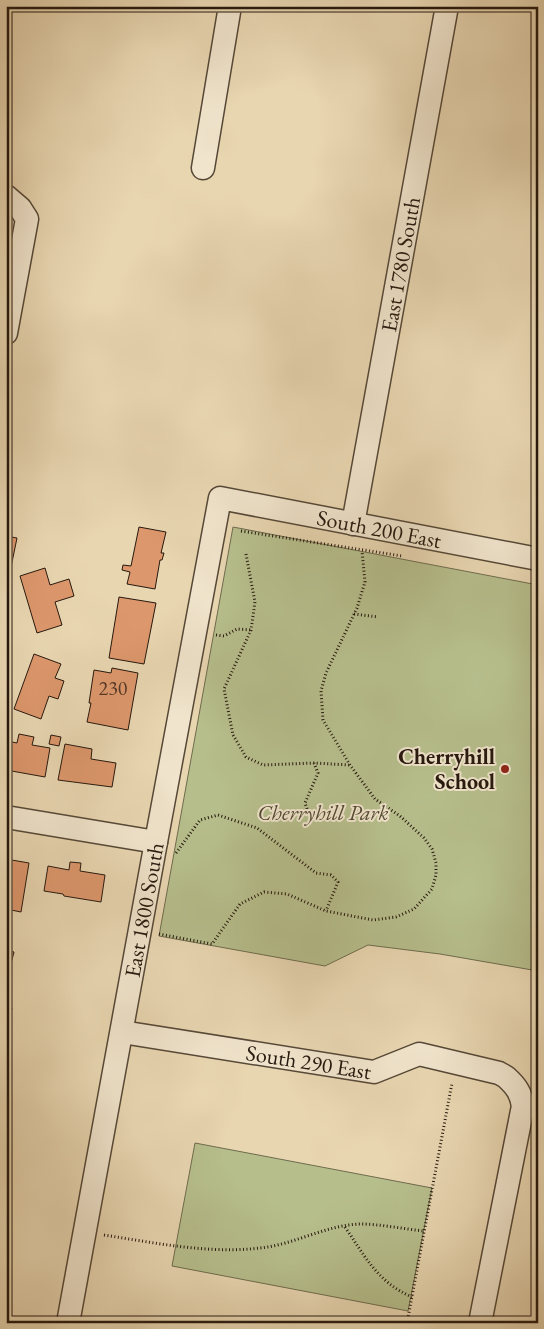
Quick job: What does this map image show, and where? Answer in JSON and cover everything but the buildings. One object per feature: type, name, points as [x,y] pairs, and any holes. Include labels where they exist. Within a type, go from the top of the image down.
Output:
[{"type":"street","points":[[203,168],[230,6]]},
{"type":"street","name":"East 1780 South","points":[[354,524],[447,6]]},
{"type":"street","points":[[6,332],[26,219],[13,202]]},
{"type":"street","name":"South 200 East","points":[[220,498],[538,559]]},
{"type":"street","name":"East 1800 South","points":[[68,1323],[220,498]]},
{"type":"street","points":[[6,817],[156,842]]},
{"type":"street","name":"South 290 East","points":[[122,1032],[374,1072],[410,1056],[425,1054],[506,1077],[516,1086],[523,1106],[480,1323]]},
{"type":"path","points":[[242,531],[362,551],[411,557]]},
{"type":"path","points":[[156,934],[212,944],[240,904],[264,892],[287,894],[326,911],[373,920],[396,917],[414,910],[432,889],[436,875],[436,863],[432,849],[424,838],[400,816],[375,799],[350,765],[323,720],[321,692],[326,673],[354,614],[365,582],[362,551]]},
{"type":"path","points":[[246,554],[255,602],[250,630],[224,690],[233,735],[246,757],[263,765],[350,765]]},
{"type":"path","points":[[354,614],[378,617]]},
{"type":"path","points":[[211,634],[224,636],[237,629],[250,630]]},
{"type":"path","points":[[307,809],[305,803],[318,773],[314,764]]},
{"type":"path","points":[[173,858],[200,820],[218,815],[257,828],[316,873],[331,874],[338,882],[326,911]]},
{"type":"path","points":[[407,1323],[452,1082]]},
{"type":"path","points":[[101,1234],[182,1247],[221,1250],[262,1248],[360,1224],[424,1231]]},
{"type":"path","points":[[345,1227],[379,1276],[400,1292],[412,1297]]},
{"type":"green space","name":"Cherryhill Park","points":[[233,527],[538,585],[538,971],[440,954],[368,945],[325,966],[159,936]]},
{"type":"green space","points":[[195,1143],[432,1188],[408,1311],[172,1266]]},
{"type":"place","name":"Cherryhill School","points":[[505,769]]}]
